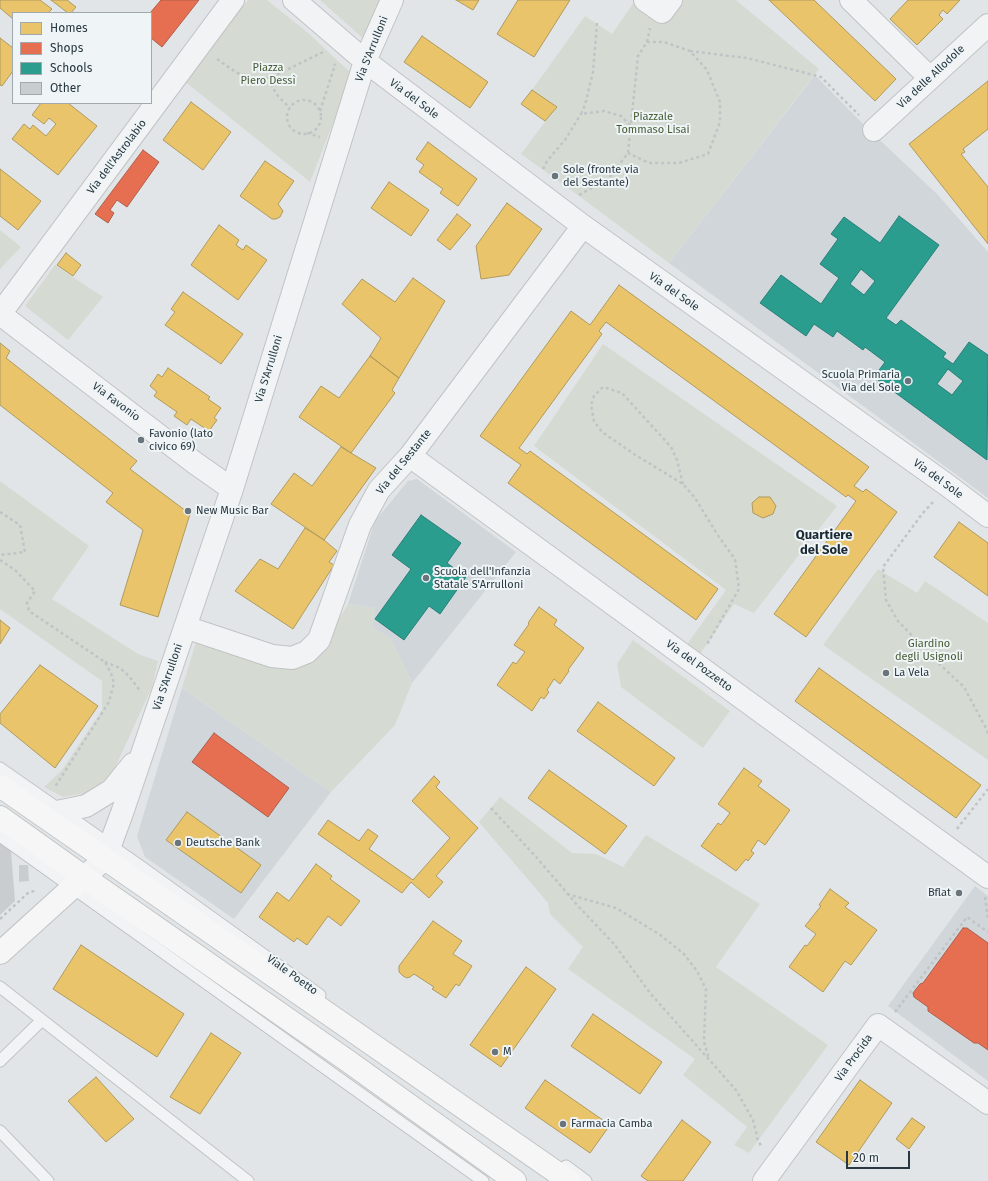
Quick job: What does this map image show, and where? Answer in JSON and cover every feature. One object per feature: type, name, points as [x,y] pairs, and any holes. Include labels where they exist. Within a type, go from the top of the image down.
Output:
[{"type":"main road","name":"Viale Poetto","points":[[0,786],[50,809],[65,830],[108,852],[569,1181]]},
{"type":"main road","points":[[0,817],[78,882],[345,1059],[515,1181]]},
{"type":"main road","points":[[0,953],[78,882]]},
{"type":"street","name":"Via dell'Astrolabio","points":[[0,314],[233,0]]},
{"type":"street","name":"Via del Sole","points":[[294,0],[365,61],[564,212],[947,485],[988,516]]},
{"type":"street","name":"Via S'Arrulloni","points":[[108,852],[232,489],[365,61],[392,0]]},
{"type":"street","points":[[645,0],[662,12],[671,0]]},
{"type":"street","points":[[863,4],[930,78]]},
{"type":"street","name":"Via delle Allodole","points":[[874,130],[988,25]]},
{"type":"street","name":"Via del Sestante","points":[[185,627],[272,656],[292,658],[307,652],[319,640],[360,525],[379,490],[410,456],[583,226]]},
{"type":"street","name":"Via Favonio","points":[[0,314],[195,463],[232,489]]},
{"type":"street","name":"Via del Pozzetto","points":[[410,456],[696,663],[945,846],[986,885]]},
{"type":"street","name":"Via S'Arrulloni","points":[[50,809],[86,806],[112,790],[132,766],[150,729]]},
{"type":"street","points":[[78,882],[108,852]]},
{"type":"street","name":"Via Procida","points":[[764,1181],[878,1025],[988,1104]]},
{"type":"lane","name":"Viale Poetto","points":[[0,768],[50,809]]},
{"type":"lane","points":[[0,836],[78,882],[482,1181]]},
{"type":"lane","name":"Viale Poetto","points":[[108,852],[586,1181]]},
{"type":"lane","points":[[0,987],[248,1181]]},
{"type":"lane","points":[[0,1061],[42,1020]]},
{"type":"lane","points":[[0,1131],[48,1181]]},
{"type":"path","points":[[542,172],[547,160],[564,140],[581,114],[585,105],[593,72],[596,23]]},
{"type":"path","points":[[564,212],[579,196],[608,179],[628,153],[638,56],[647,42],[664,42],[690,51],[747,58],[821,77],[874,130]]},
{"type":"path","points":[[327,57],[330,53],[345,45]]},
{"type":"path","points":[[199,46],[237,73],[256,78],[270,78],[323,52],[335,66],[320,112]]},
{"type":"path","points":[[628,153],[649,163],[679,163],[708,154],[720,122],[720,102],[707,70],[690,51]]},
{"type":"path","points":[[270,78],[272,87],[278,96],[290,108]]},
{"type":"path","points":[[304,100],[314,103],[318,107],[321,117],[317,128],[301,134],[291,128],[287,118],[290,108],[293,103],[298,101],[304,100]]},
{"type":"path","points":[[581,114],[604,110],[621,116],[631,126]]},
{"type":"path","points":[[683,484],[671,447],[622,393],[603,387],[594,396],[591,405],[594,421],[602,432],[634,454],[683,484],[695,498],[719,537],[735,559],[739,589],[696,663]]},
{"type":"path","points":[[947,485],[922,514],[883,567],[886,600],[898,621],[964,688],[988,730],[988,734]]},
{"type":"path","points":[[0,512],[20,525],[25,552],[0,555]]},
{"type":"path","points":[[0,560],[15,570],[35,591],[27,603],[29,611],[105,662],[120,668],[129,676],[141,692],[150,729]]},
{"type":"path","points":[[50,809],[109,702],[114,683],[105,662]]},
{"type":"path","points":[[945,846],[988,789]]},
{"type":"path","points":[[491,808],[537,858],[567,894],[614,944],[650,993],[736,1090],[753,1120],[758,1141],[777,1164]]},
{"type":"path","points":[[986,885],[988,920]]},
{"type":"path","points":[[567,894],[616,908],[659,934],[684,954],[697,971],[706,989],[704,1042],[710,1060]]},
{"type":"path","points":[[882,1028],[967,917],[988,932]]},
{"type":"shaded area","name":"Scuola Primaria Via del Sole","points":[[815,75],[865,126],[938,195],[988,252],[988,498],[669,263]]},
{"type":"shaded area","name":"Scuola dell'Infanzia Statale S'Arrulloni","points":[[417,479],[516,552],[412,683],[391,639],[372,627],[375,608],[348,604],[375,521],[408,481]]},
{"type":"shaded area","points":[[182,688],[331,792],[234,919],[145,857],[137,836]]},
{"type":"shaded area","points":[[975,886],[988,896],[988,1081],[888,1006]]},
{"type":"green space","name":"Piazza Piero Dessì","points":[[249,0],[267,0],[307,32],[352,74],[310,182],[183,80]]},
{"type":"green space","points":[[320,0],[382,0],[366,41]]},
{"type":"green space","name":"Piazzale Tommaso Lisai","points":[[682,0],[736,0],[819,69],[669,263],[521,154],[556,107],[532,90],[585,16],[612,34],[634,2],[665,22]]},
{"type":"green space","points":[[0,230],[21,247],[0,269]]},
{"type":"green space","points":[[55,265],[103,297],[68,340],[25,306]]},
{"type":"green space","points":[[603,344],[837,506],[754,613],[734,604],[698,657],[685,647],[726,590],[534,446]]},
{"type":"green space","points":[[0,481],[89,546],[52,599],[138,654],[158,661],[152,687],[108,783],[94,792],[63,797],[44,787],[62,770],[102,710],[102,681],[0,609]]},
{"type":"green space","name":"Giardino degli Usignoli","points":[[878,569],[917,593],[925,581],[988,623],[988,760],[823,645]]},
{"type":"green space","points":[[348,604],[375,608],[372,627],[391,639],[412,683],[395,725],[331,792],[182,688],[197,639],[318,655]]},
{"type":"green space","points":[[633,640],[730,711],[703,748],[621,687],[617,664]]},
{"type":"green space","points":[[500,797],[572,853],[596,854],[623,867],[646,835],[760,904],[716,967],[828,1045],[749,1153],[734,1145],[747,1127],[683,1075],[695,1059],[568,969],[583,947],[550,914],[548,903],[479,822]]},
{"type":"building: Homes","points":[[0,0],[40,0],[52,9],[49,12],[12,12],[12,18],[0,8]]},
{"type":"building: Homes","points":[[51,0],[67,0],[76,7],[72,12],[67,12]]},
{"type":"building: Homes","points":[[456,0],[479,0],[473,10]]},
{"type":"building: Homes","points":[[518,0],[570,0],[534,57],[497,34]]},
{"type":"building: Homes","points":[[769,0],[814,0],[896,79],[875,101]]},
{"type":"building: Homes","points":[[908,0],[960,0],[947,14],[943,10],[939,15],[943,19],[917,45],[890,19]]},
{"type":"building: Homes","points":[[422,36],[488,82],[470,108],[404,62]]},
{"type":"building: Homes","points":[[0,38],[12,47],[12,72],[2,86],[0,85]]},
{"type":"building: Homes","points":[[988,81],[988,129],[963,149],[965,152],[961,154],[988,187],[988,244],[909,144]]},
{"type":"building: Homes","points":[[532,90],[557,107],[545,121],[521,104]]},
{"type":"building: Homes","points":[[191,102],[231,132],[203,170],[163,140]]},
{"type":"building: Homes","points":[[40,104],[69,104],[97,126],[58,175],[12,139],[24,124],[30,129],[33,125],[46,136],[56,124],[49,118],[44,124],[32,115]]},
{"type":"building: Homes","points":[[428,142],[477,179],[458,206],[440,193],[443,189],[419,172],[424,165],[416,159]]},
{"type":"building: Homes","points":[[265,161],[294,181],[278,204],[283,211],[280,217],[276,219],[272,219],[240,196]]},
{"type":"building: Homes","points":[[0,169],[41,201],[18,230],[0,216]]},
{"type":"building: Homes","points":[[389,182],[429,210],[411,236],[371,208]]},
{"type":"building: Homes","points":[[507,203],[542,229],[509,275],[481,279],[476,246]]},
{"type":"building: Homes","points":[[457,214],[471,225],[450,250],[437,240]]},
{"type":"building: Homes","points":[[219,225],[239,240],[236,245],[243,250],[246,245],[267,260],[238,300],[191,265]]},
{"type":"building: Homes","points":[[66,253],[81,265],[73,276],[57,265]]},
{"type":"building: Homes","points":[[413,278],[445,301],[399,378],[370,356],[381,338],[342,304],[362,279],[395,302]]},
{"type":"building: Homes","points":[[619,285],[869,467],[854,486],[863,492],[866,489],[897,512],[806,637],[774,614],[856,501],[848,495],[846,497],[606,322],[599,331],[602,334],[519,448],[527,454],[530,451],[718,589],[696,620],[508,483],[521,465],[480,436],[571,311],[590,325]]},
{"type":"building: Homes","points":[[183,292],[243,334],[221,364],[165,325],[175,312],[171,309]]},
{"type":"building: Homes","points":[[0,343],[10,351],[6,358],[137,461],[130,469],[190,514],[158,617],[120,605],[143,530],[106,502],[113,493],[0,405]]},
{"type":"building: Homes","points":[[370,356],[399,378],[392,390],[395,393],[351,453],[299,417],[321,386],[339,398]]},
{"type":"building: Homes","points":[[168,368],[210,397],[208,399],[221,408],[214,418],[217,420],[209,431],[191,419],[187,425],[174,416],[177,412],[154,396],[157,392],[150,386],[158,374],[162,377]]},
{"type":"building: Homes","points":[[341,447],[376,468],[324,540],[271,504],[294,473],[312,486]]},
{"type":"building: Homes","points":[[759,497],[770,497],[776,506],[773,514],[763,518],[753,513],[752,503]]},
{"type":"building: Homes","points":[[959,522],[988,543],[988,596],[934,557]]},
{"type":"building: Homes","points":[[305,528],[324,540],[337,551],[329,562],[334,565],[293,629],[235,591],[260,559],[278,569]]},
{"type":"building: Homes","points":[[539,607],[557,620],[554,625],[584,648],[560,684],[554,679],[547,690],[549,692],[544,699],[541,697],[532,711],[497,685],[513,662],[516,664],[525,652],[514,645]]},
{"type":"building: Homes","points":[[0,620],[10,628],[0,644]]},
{"type":"building: Homes","points":[[40,665],[98,706],[55,768],[0,723],[0,714]]},
{"type":"building: Homes","points":[[819,668],[981,785],[956,818],[795,701]]},
{"type":"building: Homes","points":[[598,702],[675,758],[654,786],[577,731]]},
{"type":"building: Homes","points":[[744,768],[762,781],[758,786],[790,810],[765,845],[758,840],[751,851],[754,853],[748,861],[746,859],[736,871],[701,846],[718,823],[721,825],[730,813],[718,804]]},
{"type":"building: Homes","points":[[549,770],[627,826],[605,854],[528,798]]},
{"type":"building: Homes","points":[[434,776],[440,782],[436,787],[478,828],[436,876],[443,882],[429,898],[411,882],[402,893],[318,834],[328,820],[359,841],[368,829],[378,836],[369,849],[413,880],[450,838],[412,801]]},
{"type":"building: Homes","points":[[187,812],[261,865],[241,893],[166,840]]},
{"type":"building: Homes","points":[[316,864],[332,876],[330,879],[360,901],[341,926],[328,916],[307,945],[297,938],[294,942],[259,917],[277,892],[289,901]]},
{"type":"building: Homes","points":[[830,889],[849,903],[845,907],[877,930],[851,965],[845,961],[823,992],[789,967],[805,945],[807,946],[816,934],[805,926],[821,906],[819,905]]},
{"type":"building: Homes","points":[[433,921],[462,941],[453,954],[472,966],[459,986],[456,984],[446,998],[432,989],[434,987],[414,974],[407,978],[399,972],[399,966]]},
{"type":"building: Homes","points":[[81,945],[184,1014],[157,1057],[53,989]]},
{"type":"building: Homes","points":[[526,967],[556,989],[501,1067],[470,1045]]},
{"type":"building: Homes","points":[[593,1014],[662,1062],[640,1094],[571,1046]]},
{"type":"building: Homes","points":[[211,1033],[241,1053],[200,1114],[170,1097]]},
{"type":"building: Homes","points":[[96,1077],[134,1119],[106,1142],[68,1101]]},
{"type":"building: Homes","points":[[545,1080],[610,1125],[590,1153],[525,1108]]},
{"type":"building: Homes","points":[[860,1080],[892,1103],[849,1165],[816,1142]]},
{"type":"building: Homes","points":[[912,1118],[925,1127],[909,1149],[896,1139]]},
{"type":"building: Homes","points":[[682,1120],[711,1142],[683,1181],[648,1181],[641,1176]]},
{"type":"building: Shops","points":[[161,0],[199,0],[162,47],[152,39],[151,12]]},
{"type":"building: Shops","points":[[143,150],[159,162],[127,207],[117,200],[110,210],[114,213],[108,223],[95,214]]},
{"type":"building: Shops","points":[[214,733],[289,788],[268,817],[192,762]]},
{"type":"building: Shops","points":[[963,928],[967,928],[988,943],[988,1050],[978,1043],[974,1043],[928,1011],[928,1007],[914,997],[913,993],[920,984],[923,983]]},
{"type":"building: Schools","points":[[899,216],[939,245],[886,318],[896,325],[901,320],[946,353],[943,357],[953,364],[969,342],[988,355],[987,460],[874,377],[885,362],[865,347],[863,350],[837,331],[833,337],[814,324],[806,336],[760,303],[781,275],[821,304],[839,278],[820,264],[838,239],[831,234],[844,217],[880,243]],"holes":[[[861,269],[875,281],[864,295],[850,284]],[[948,369],[963,381],[952,395],[937,384]]]},
{"type":"building: Schools","points":[[421,515],[461,543],[447,563],[466,577],[440,614],[429,606],[404,640],[375,619],[411,569],[392,555]]},
{"type":"building: Other","points":[[0,843],[11,851],[15,901],[0,915]]},
{"type":"building: Other","points":[[19,865],[28,865],[29,881],[19,882]]},
{"type":"place","name":"Sole (fronte via del Sestante)","points":[[555,176]]},
{"type":"place","name":"Scuola Primaria Via del Sole","points":[[908,381]]},
{"type":"place","name":"Favonio (lato civico 69)","points":[[141,440]]},
{"type":"place","name":"New Music Bar","points":[[188,511]]},
{"type":"place","name":"Scuola dell'Infanzia Statale S'Arrulloni","points":[[426,578]]},
{"type":"place","name":"La Vela","points":[[886,673]]},
{"type":"place","name":"Deutsche Bank","points":[[178,843]]},
{"type":"place","name":"Bflat","points":[[959,893]]},
{"type":"place","name":"M","points":[[495,1052]]},
{"type":"place","name":"Farmacia Camba","points":[[563,1124]]},
{"type":"district","name":"Quartiere del Sole","points":[[824,542]]}]
